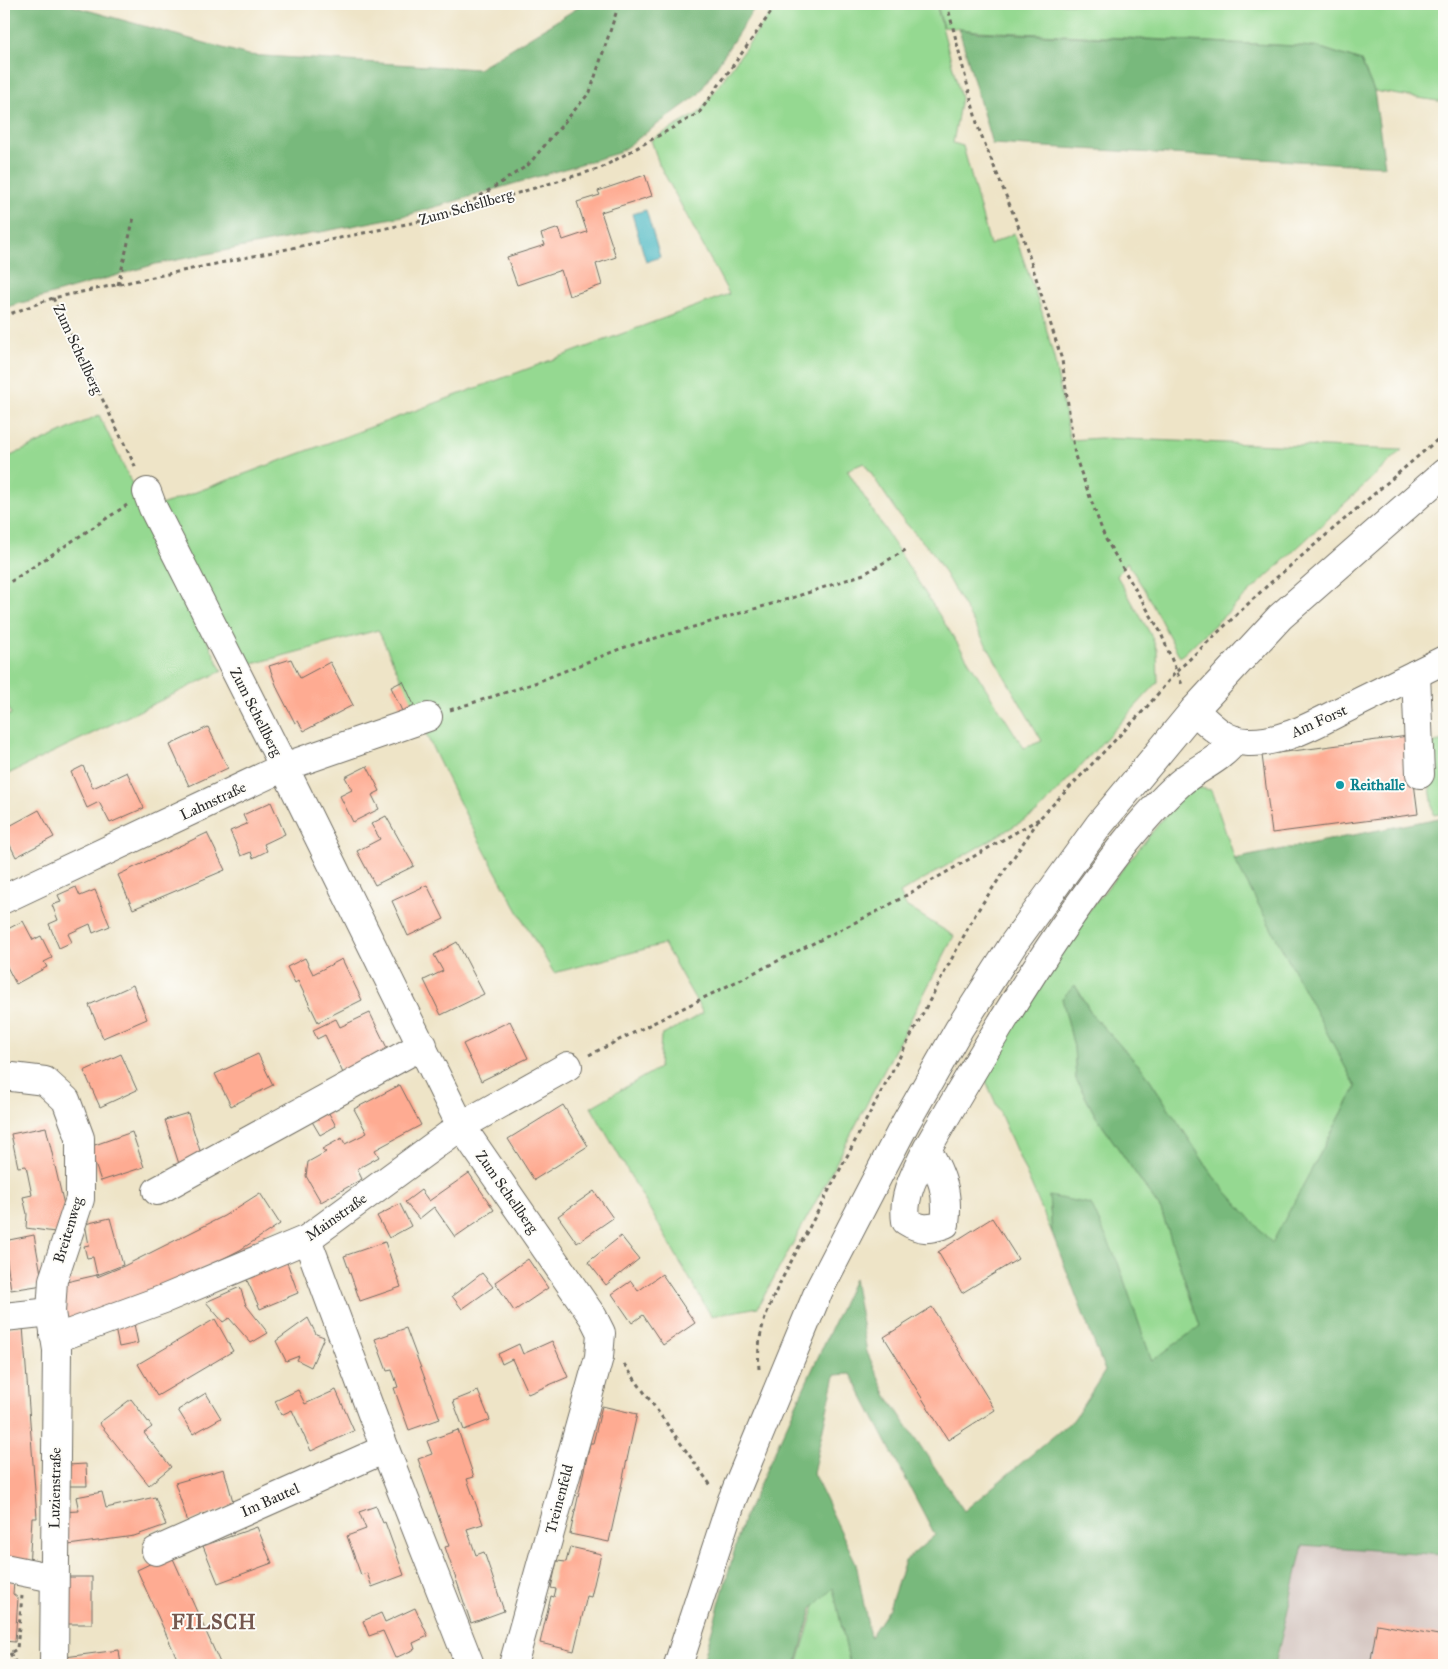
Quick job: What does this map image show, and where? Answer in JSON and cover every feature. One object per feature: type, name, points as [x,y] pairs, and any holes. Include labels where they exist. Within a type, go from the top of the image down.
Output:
[{"type":"street","points":[[678,1665],[716,1544],[753,1445],[818,1290],[906,1122],[959,1029],[1014,943],[1099,825],[1194,710],[1280,617],[1444,472]]},
{"type":"street","name":"Zum Schellberg","points":[[147,492],[198,601],[284,767],[423,1045],[461,1126],[593,1317],[602,1333]]},
{"type":"street","name":"Am Forst","points":[[1194,710],[1222,735],[1248,742],[1271,740],[1299,731],[1444,660]]},
{"type":"street","points":[[1416,674],[1420,774]]},
{"type":"street","name":"Lahnstraße","points":[[4,899],[284,767],[428,717]]},
{"type":"street","points":[[927,1149],[994,1033],[1056,937],[1124,844],[1180,782],[1213,762],[1227,751],[1235,740]]},
{"type":"street","points":[[158,1190],[423,1045]]},
{"type":"street","name":"Mainstraße","points":[[4,1317],[53,1323],[68,1334],[164,1299],[307,1239],[461,1126],[568,1066]]},
{"type":"street","name":"Breitenweg","points":[[4,1076],[45,1081],[66,1100],[80,1138],[80,1199],[52,1280],[53,1323]]},
{"type":"street","points":[[307,1239],[385,1449],[470,1665]]},
{"type":"street","name":"Luzienstraße","points":[[53,1323],[57,1350],[54,1665]]},
{"type":"street","name":"Treinenfeld","points":[[514,1665],[599,1358],[602,1333]]},
{"type":"street","name":"Im Bautel","points":[[156,1551],[385,1449]]},
{"type":"street","points":[[4,1568],[54,1578]]},
{"type":"path","points":[[455,212],[528,165],[590,92],[619,4]]},
{"type":"path","name":"Zum Schellberg","points":[[147,492],[53,298],[435,218],[601,168],[699,113],[777,4]]},
{"type":"path","points":[[947,4],[978,127],[1024,240],[1062,360],[1075,456],[1105,538],[1160,631],[1194,710]]},
{"type":"path","points":[[118,285],[134,217]]},
{"type":"path","points":[[4,316],[53,298]]},
{"type":"path","points":[[4,586],[147,492]]},
{"type":"path","points":[[428,717],[532,684],[622,648],[795,597],[864,574],[909,548]]},
{"type":"path","points":[[568,1066],[884,908],[1040,818]]},
{"type":"path","points":[[602,1333],[715,1492]]},
{"type":"path","points":[[4,1652],[10,1653],[17,1649],[22,1590]]},
{"type":"path","points":[[10,1653],[17,1665]]},
{"type":"shaded area","points":[[1302,1545],[1444,1555],[1444,1665],[1276,1665]]},
{"type":"green space","points":[[4,4],[65,4],[248,55],[478,69],[584,4],[757,4],[698,95],[618,153],[408,215],[156,264],[4,308]]},
{"type":"green space","points":[[777,4],[936,4],[961,98],[953,143],[963,146],[990,245],[1014,233],[1042,312],[1054,358],[1070,440],[1100,438],[1402,450],[1180,657],[1144,589],[1127,562],[1117,576],[1151,635],[1157,650],[1158,682],[1038,812],[900,893],[906,906],[954,936],[821,1192],[758,1307],[711,1316],[591,1107],[659,1068],[661,1036],[703,1013],[664,944],[554,973],[502,884],[470,823],[424,730],[378,630],[245,666],[153,508],[729,294],[659,164],[651,140],[699,113]],"holes":[[[864,463],[901,518],[933,553],[1042,741],[1024,748],[847,470]]]},
{"type":"green space","points":[[937,4],[1444,4],[1444,102],[1374,91],[1361,61],[1318,47],[977,31],[943,27]]},
{"type":"green space","points":[[959,29],[977,32],[1317,47],[1361,61],[1374,91],[1385,166],[992,144]]},
{"type":"green space","points":[[99,415],[222,671],[4,776],[4,718],[11,714],[4,697],[4,459]]},
{"type":"green space","points":[[1444,741],[1444,813],[1434,815],[1424,745]]},
{"type":"green space","points":[[1189,786],[1211,790],[1235,859],[1356,1087],[1272,1244],[1213,1176],[1145,1072],[1093,1016],[1075,985],[1062,998],[1074,1047],[1076,1079],[1095,1115],[1161,1210],[1200,1326],[1152,1362],[1118,1263],[1049,1196],[1052,1233],[983,1074],[1077,926]]},
{"type":"green space","points":[[1444,817],[1444,1555],[1303,1545],[1275,1665],[850,1665],[833,1588],[812,1609],[796,1665],[702,1665],[743,1520],[854,1279],[867,1352],[887,1396],[964,1511],[1074,1419],[1105,1371],[1052,1233],[1049,1196],[1091,1204],[1118,1263],[1152,1361],[1200,1326],[1161,1210],[1095,1115],[1076,1079],[1074,1047],[1062,998],[1075,985],[1093,1016],[1145,1072],[1213,1176],[1272,1243],[1356,1087],[1234,859]],"holes":[[[851,1374],[935,1535],[905,1561],[889,1608],[870,1637],[856,1563],[813,1473],[835,1375]]]},
{"type":"green space","points":[[834,1587],[850,1665],[797,1665],[815,1606]]},
{"type":"water","points":[[646,210],[660,257],[646,262],[632,214]]},
{"type":"building","points":[[645,175],[652,196],[601,212],[616,257],[596,264],[602,285],[569,296],[561,270],[517,285],[507,257],[545,245],[541,234],[559,228],[563,240],[587,232],[577,202],[600,195],[598,191]]},
{"type":"building","points":[[291,659],[300,678],[330,662],[353,705],[304,731],[298,721],[295,723],[278,690],[269,666]]},
{"type":"building","points":[[403,681],[414,705],[402,711],[391,687]]},
{"type":"building","points":[[208,727],[228,768],[189,786],[170,745]]},
{"type":"building","name":"Reithalle","points":[[1408,736],[1418,814],[1272,833],[1262,755]]},
{"type":"building","points":[[83,766],[93,788],[127,772],[144,808],[110,823],[99,802],[87,808],[71,772]]},
{"type":"building","points":[[367,766],[380,791],[372,795],[379,809],[353,822],[340,796],[352,790],[345,777]]},
{"type":"building","points":[[271,802],[285,834],[264,844],[267,851],[253,858],[251,852],[241,856],[230,831],[247,824],[243,815]]},
{"type":"building","points":[[39,810],[54,837],[16,857],[4,833],[4,829]]},
{"type":"building","points":[[386,816],[414,866],[375,885],[357,851],[380,839],[371,824]]},
{"type":"building","points":[[207,833],[225,870],[133,909],[118,875]]},
{"type":"building","points":[[427,885],[444,919],[408,936],[392,901]]},
{"type":"building","points":[[76,887],[80,896],[95,890],[110,926],[93,933],[90,924],[68,934],[72,942],[59,948],[49,924],[58,920],[52,905],[61,902],[58,895]]},
{"type":"building","points":[[23,921],[33,940],[41,936],[52,958],[44,962],[47,967],[16,984],[4,961],[4,931]]},
{"type":"building","points":[[457,942],[484,994],[441,1015],[424,980],[443,971],[434,955]]},
{"type":"building","points":[[305,958],[313,974],[342,959],[362,1000],[318,1022],[298,981],[295,983],[287,967]]},
{"type":"building","points":[[133,985],[147,1019],[103,1038],[89,1005]]},
{"type":"building","points":[[370,1013],[388,1050],[343,1073],[325,1035],[317,1039],[313,1030],[336,1019],[340,1027]]},
{"type":"building","points":[[510,1021],[528,1058],[481,1081],[463,1044]]},
{"type":"building","points":[[121,1054],[137,1090],[100,1107],[84,1071]]},
{"type":"building","points":[[258,1054],[273,1085],[231,1106],[215,1074]]},
{"type":"building","points":[[400,1085],[421,1125],[375,1150],[379,1157],[357,1169],[362,1179],[321,1202],[306,1176],[308,1162],[326,1152],[322,1149],[342,1138],[345,1144],[367,1133],[354,1109]]},
{"type":"building","points":[[563,1105],[588,1146],[534,1180],[508,1139]]},
{"type":"building","points":[[326,1108],[336,1126],[320,1135],[310,1118]]},
{"type":"building","points":[[188,1113],[202,1157],[179,1164],[165,1120]]},
{"type":"building","points":[[46,1127],[64,1205],[62,1233],[26,1228],[27,1214],[23,1197],[32,1195],[26,1166],[18,1167],[11,1134]]},
{"type":"building","points":[[132,1132],[144,1167],[101,1181],[89,1147]]},
{"type":"building","points":[[469,1173],[494,1210],[455,1237],[434,1207],[419,1219],[405,1202],[421,1190],[429,1201]]},
{"type":"building","points":[[594,1191],[613,1218],[577,1243],[558,1216]]},
{"type":"building","points":[[260,1193],[280,1224],[240,1250],[140,1301],[61,1323],[62,1283],[97,1275],[97,1277],[124,1266],[224,1216]]},
{"type":"building","points":[[400,1204],[411,1226],[389,1238],[377,1216]]},
{"type":"building","points":[[110,1218],[123,1265],[97,1275],[93,1257],[87,1258],[84,1246],[89,1245],[85,1224]]},
{"type":"building","points":[[992,1218],[1018,1259],[962,1293],[938,1252]]},
{"type":"building","points":[[34,1235],[43,1285],[11,1290],[4,1241]]},
{"type":"building","points":[[621,1236],[639,1259],[606,1285],[588,1262]]},
{"type":"building","points":[[385,1242],[401,1287],[360,1301],[344,1256]]},
{"type":"building","points":[[285,1257],[298,1293],[260,1309],[245,1276]]},
{"type":"building","points":[[528,1259],[548,1288],[514,1311],[495,1282]]},
{"type":"building","points":[[482,1273],[493,1287],[462,1309],[452,1296]]},
{"type":"building","points":[[662,1274],[695,1323],[663,1345],[643,1315],[632,1323],[612,1294],[631,1281],[638,1291]]},
{"type":"building","points":[[240,1287],[246,1305],[268,1333],[251,1343],[229,1318],[223,1322],[206,1302]]},
{"type":"building","points":[[932,1307],[995,1410],[948,1440],[884,1337]]},
{"type":"building","points":[[308,1318],[316,1334],[324,1337],[311,1367],[297,1360],[299,1356],[286,1361],[276,1341]]},
{"type":"building","points":[[215,1319],[233,1351],[157,1396],[138,1364]]},
{"type":"building","points":[[134,1324],[138,1343],[119,1347],[115,1328]]},
{"type":"building","points":[[23,1326],[37,1518],[32,1518],[29,1568],[4,1563],[4,1328]]},
{"type":"building","points":[[406,1328],[440,1419],[409,1430],[394,1388],[398,1387],[395,1378],[392,1370],[387,1371],[375,1339]]},
{"type":"building","points":[[552,1341],[568,1377],[528,1394],[512,1359],[502,1364],[498,1354],[519,1344],[523,1354]]},
{"type":"building","points":[[298,1390],[305,1404],[336,1390],[354,1431],[311,1451],[292,1410],[281,1415],[275,1401]]},
{"type":"building","points":[[478,1391],[490,1420],[464,1430],[453,1401]]},
{"type":"building","points":[[206,1393],[221,1418],[193,1434],[178,1410]]},
{"type":"building","points":[[131,1399],[152,1427],[144,1433],[171,1467],[149,1485],[99,1423]]},
{"type":"building","points":[[602,1406],[637,1414],[609,1542],[570,1534],[590,1443],[593,1443]]},
{"type":"building","points":[[458,1430],[474,1477],[467,1479],[483,1524],[467,1529],[476,1555],[484,1552],[504,1611],[471,1623],[445,1547],[449,1546],[418,1459],[432,1454],[427,1441]]},
{"type":"building","points":[[86,1464],[87,1486],[69,1486],[68,1465]]},
{"type":"building","points":[[224,1469],[234,1505],[188,1522],[175,1483]]},
{"type":"building","points":[[102,1492],[106,1508],[155,1497],[166,1525],[134,1536],[61,1546],[60,1512],[79,1511],[76,1497]]},
{"type":"building","points":[[376,1506],[383,1523],[385,1522],[404,1575],[372,1587],[367,1573],[361,1575],[347,1536],[366,1529],[359,1512]]},
{"type":"building","points":[[257,1527],[272,1563],[218,1583],[203,1546]]},
{"type":"building","points":[[570,1547],[601,1554],[591,1597],[587,1596],[574,1651],[540,1643],[551,1596],[554,1597],[556,1589],[551,1588],[557,1561],[566,1562]]},
{"type":"building","points":[[171,1554],[221,1665],[180,1665],[137,1570]]},
{"type":"building","points":[[62,1577],[92,1577],[92,1624],[62,1624]]},
{"type":"building","points":[[4,1581],[14,1582],[13,1594],[18,1598],[15,1642],[4,1641]]},
{"type":"building","points":[[415,1608],[428,1636],[413,1643],[415,1649],[395,1658],[383,1631],[369,1636],[363,1621],[381,1613],[385,1622]]},
{"type":"building","points":[[1377,1624],[1444,1636],[1444,1665],[1370,1665]]},
{"type":"building","points":[[119,1650],[121,1665],[66,1665],[65,1657]]},
{"type":"place","name":"Reithalle","points":[[1340,785]]},
{"type":"district","name":"FILSCH","points":[[214,1622]]}]
